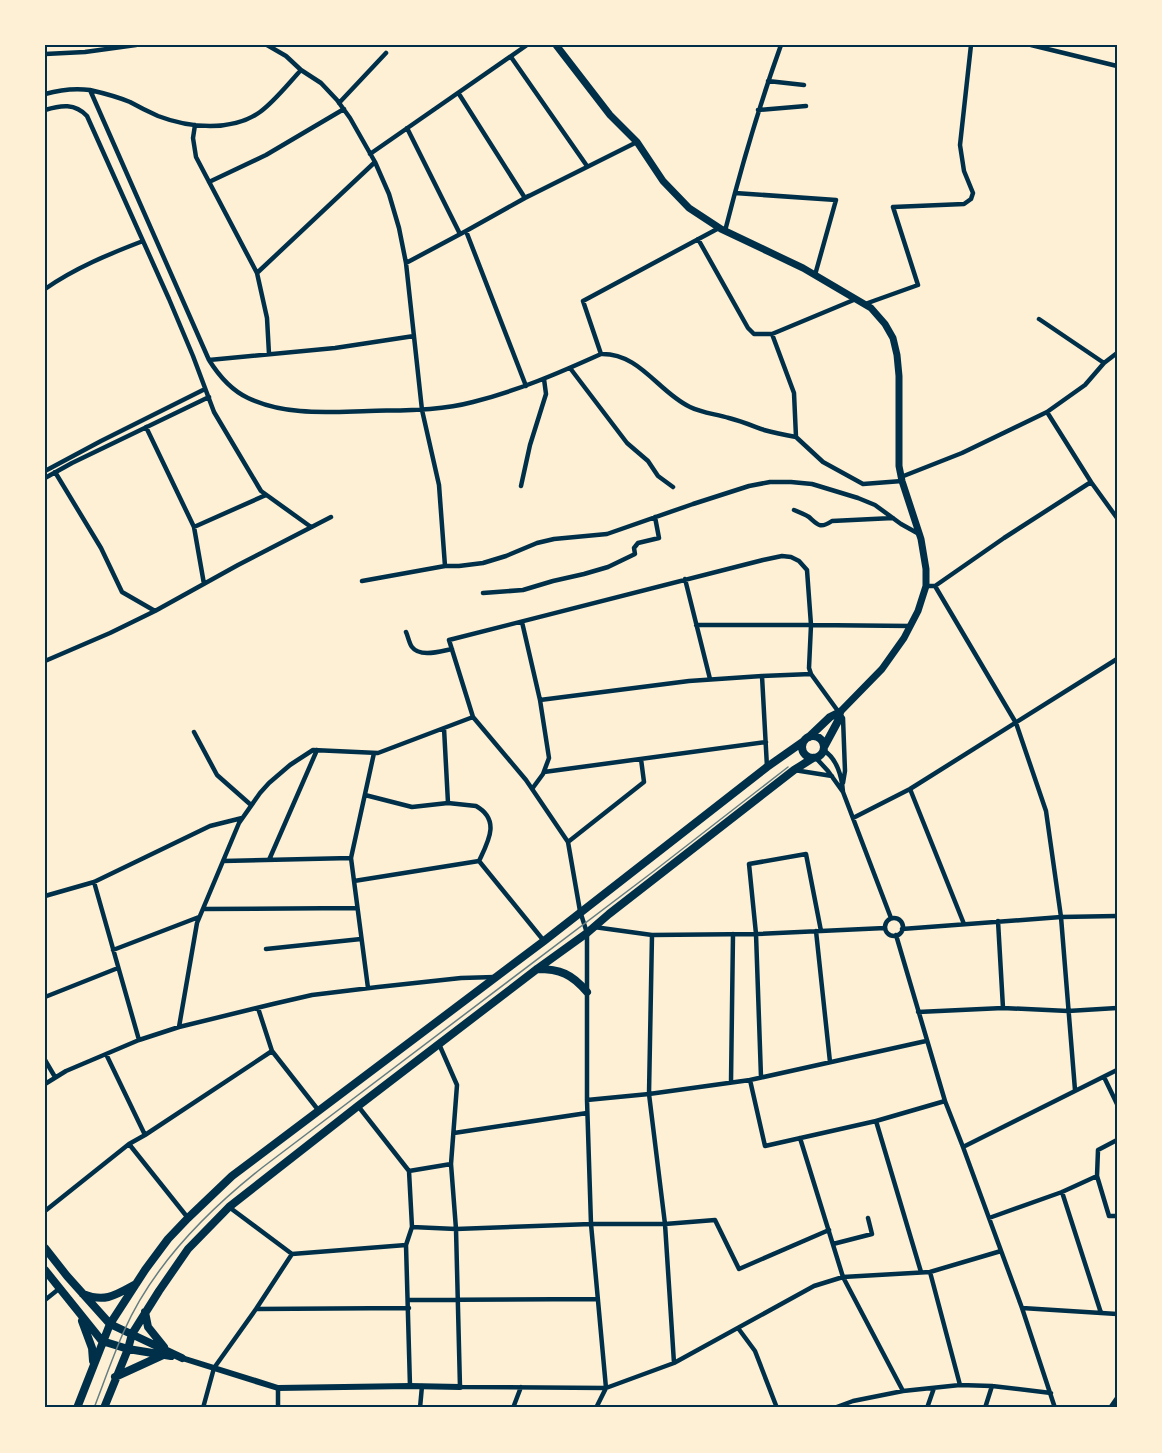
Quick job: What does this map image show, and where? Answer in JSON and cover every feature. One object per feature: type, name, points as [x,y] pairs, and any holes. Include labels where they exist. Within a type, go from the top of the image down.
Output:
[{"type":"main road","points":[[77,1408],[110,1324],[145,1270],[168,1239],[232,1176],[806,739],[830,717],[840,712],[882,669],[911,626],[922,602],[926,586],[925,562],[920,534],[901,479],[898,458],[899,376],[896,346],[889,330],[871,308],[856,299],[815,275],[699,216],[671,190],[655,171],[637,142],[610,115],[556,45]]},
{"type":"main road","points":[[104,1408],[132,1334],[145,1312],[188,1249],[229,1207],[794,770],[822,754],[840,712]]},
{"type":"main road","points":[[814,758],[807,757],[803,753],[802,747],[806,739],[812,736],[819,738],[823,749]]},
{"type":"main road","points":[[537,969],[551,969],[565,973],[587,992]]},
{"type":"main road","points":[[45,1248],[81,1293],[110,1324],[166,1353]]},
{"type":"main road","points":[[45,1269],[102,1341],[128,1349],[166,1353],[182,1358]]},
{"type":"main road","points":[[81,1293],[102,1299],[114,1297],[137,1284]]},
{"type":"main road","points":[[72,1304],[90,1340],[93,1366]]},
{"type":"main road","points":[[145,1312],[148,1327],[166,1353]]},
{"type":"main road","points":[[116,1377],[166,1353]]},
{"type":"street","points":[[45,54],[85,52],[136,45]]},
{"type":"street","points":[[267,45],[286,56],[301,70],[321,83],[344,109],[375,162],[395,211],[406,263],[420,410],[439,485],[445,566]]},
{"type":"street","points":[[370,154],[527,45]]},
{"type":"street","points":[[601,354],[584,301],[722,229],[735,193],[758,110],[782,45]]},
{"type":"street","points":[[864,304],[918,285],[893,207],[964,204],[972,196],[962,162],[960,145],[971,45]]},
{"type":"street","points":[[1031,45],[1117,66]]},
{"type":"street","points":[[339,103],[386,52]]},
{"type":"street","points":[[511,57],[587,166]]},
{"type":"street","points":[[45,94],[63,90],[90,90],[128,102],[168,120],[210,126],[228,124],[255,115],[301,70]]},
{"type":"street","points":[[768,81],[804,85]]},
{"type":"street","points":[[90,90],[209,360],[221,377],[235,390],[248,398],[276,408],[307,412],[420,410],[450,407],[526,386],[601,354],[616,356],[635,365],[649,374],[673,397],[694,409],[796,436],[823,462],[863,484],[901,479],[962,453],[1047,412],[1085,385],[1104,363],[1117,353]]},
{"type":"street","points":[[459,94],[525,198]]},
{"type":"street","points":[[45,110],[70,106],[78,108],[87,116],[193,356],[214,412],[261,491],[311,527]]},
{"type":"street","points":[[758,110],[806,106]]},
{"type":"street","points":[[209,182],[266,155],[344,109]]},
{"type":"street","points":[[195,125],[194,151],[257,273],[267,318],[269,354]]},
{"type":"street","points":[[407,128],[460,234]]},
{"type":"street","points":[[406,263],[525,198],[637,142]]},
{"type":"street","points":[[525,198],[637,142]]},
{"type":"street","points":[[257,273],[375,162]]},
{"type":"street","points":[[735,193],[836,200],[815,275]]},
{"type":"street","points":[[466,231],[526,386]]},
{"type":"street","points":[[699,239],[749,331],[756,335],[772,334],[856,299]]},
{"type":"street","points":[[45,289],[93,262],[143,241]]},
{"type":"street","points":[[1039,320],[1104,363]]},
{"type":"street","points":[[772,334],[795,393],[796,436]]},
{"type":"street","points":[[209,360],[335,348],[414,336]]},
{"type":"street","points":[[570,368],[627,444],[648,460],[658,476],[674,487]]},
{"type":"street","points":[[521,486],[530,445],[546,394],[544,379]]},
{"type":"street","points":[[45,471],[205,389]]},
{"type":"street","points":[[45,478],[209,398]]},
{"type":"street","points":[[1047,412],[1117,518]]},
{"type":"street","points":[[146,428],[194,527],[204,584]]},
{"type":"street","points":[[55,472],[101,548],[122,592],[155,611]]},
{"type":"street","points":[[362,581],[445,566],[471,565],[495,560],[554,538],[607,534],[749,486],[781,482],[812,484],[875,505],[920,534]]},
{"type":"street","points":[[926,586],[935,586],[1004,538],[1092,482]]},
{"type":"street","points":[[194,527],[266,495]]},
{"type":"street","points":[[794,510],[816,524],[822,525],[832,521],[893,518]]},
{"type":"street","points":[[45,661],[155,611],[331,517]]},
{"type":"street","points":[[483,593],[523,590],[608,567],[635,554],[634,548],[638,543],[659,538],[655,517]]},
{"type":"street","points":[[596,1408],[606,1388],[591,1224],[587,1113],[587,992],[590,930],[580,911],[568,842],[532,789],[473,717],[449,640],[772,557],[791,557],[799,561],[807,570],[811,624],[809,668],[811,674],[840,712],[844,722],[843,792]]},
{"type":"street","points":[[684,579],[710,679]]},
{"type":"street","points":[[935,586],[1016,723],[1046,811],[1061,917],[1075,1090]]},
{"type":"street","points":[[522,622],[540,700],[549,758],[544,772],[532,789]]},
{"type":"street","points":[[696,625],[911,626]]},
{"type":"street","points":[[406,632],[412,646],[418,651],[426,653],[452,649]]},
{"type":"street","points":[[853,818],[910,789],[1117,659]]},
{"type":"street","points":[[540,700],[710,679],[811,674]]},
{"type":"street","points":[[762,676],[767,767]]},
{"type":"street","points":[[179,1026],[199,917],[242,818],[260,793],[279,774],[313,750],[378,753],[473,717]]},
{"type":"street","points":[[444,728],[448,803]]},
{"type":"street","points":[[194,732],[217,775],[251,805]]},
{"type":"street","points":[[544,772],[765,742]]},
{"type":"street","points":[[823,749],[829,754],[843,783]]},
{"type":"street","points":[[269,860],[317,750]]},
{"type":"street","points":[[368,988],[351,858],[374,753]]},
{"type":"street","points":[[814,758],[832,776],[843,792],[891,918]]},
{"type":"street","points":[[568,842],[644,782],[641,759]]},
{"type":"street","points":[[794,770],[832,776]]},
{"type":"street","points":[[910,789],[964,924]]},
{"type":"street","points":[[365,795],[412,807],[448,803],[477,806],[484,811],[490,825],[490,837],[479,861]]},
{"type":"street","points":[[45,896],[94,882],[210,826],[242,818]]},
{"type":"street","points":[[761,1077],[756,934],[749,864],[806,854],[819,931],[830,1062]]},
{"type":"street","points":[[223,861],[351,858]]},
{"type":"street","points":[[354,880],[479,861]]},
{"type":"street","points":[[479,861],[544,940]]},
{"type":"street","points":[[94,882],[139,1040]]},
{"type":"street","points":[[203,909],[357,908]]},
{"type":"street","points":[[902,929],[1061,917],[1117,916]]},
{"type":"street","points":[[113,950],[199,917]]},
{"type":"street","points":[[891,918],[902,923],[899,934],[893,936],[885,928],[886,922],[891,918]]},
{"type":"street","points":[[998,921],[1003,1008]]},
{"type":"street","points":[[590,930],[652,935],[756,934],[885,928]]},
{"type":"street","points":[[731,1082],[733,934]]},
{"type":"street","points":[[652,935],[649,1094],[665,1224],[674,1363]]},
{"type":"street","points":[[896,935],[945,1101],[1022,1308],[1055,1408]]},
{"type":"street","points":[[266,949],[361,939]]},
{"type":"street","points":[[45,997],[118,968]]},
{"type":"street","points":[[45,1084],[105,1054],[179,1026],[312,995],[461,978],[495,977]]},
{"type":"street","points":[[258,1008],[272,1051],[319,1111]]},
{"type":"street","points":[[918,1012],[1003,1008],[1068,1011],[1117,1008]]},
{"type":"street","points":[[587,1100],[750,1080],[926,1041]]},
{"type":"street","points":[[439,1044],[457,1085],[451,1164],[456,1228],[460,1387]]},
{"type":"street","points":[[45,1211],[129,1144],[272,1051]]},
{"type":"street","points":[[105,1054],[145,1135]]},
{"type":"street","points":[[45,1060],[56,1077]]},
{"type":"street","points":[[963,1147],[1117,1070]]},
{"type":"street","points":[[1104,1077],[1117,1104]]},
{"type":"street","points":[[750,1080],[765,1146],[876,1121],[945,1101]]},
{"type":"street","points":[[358,1106],[409,1171],[412,1227],[406,1245],[410,1386]]},
{"type":"street","points":[[454,1133],[587,1113]]},
{"type":"street","points":[[876,1121],[921,1272]]},
{"type":"street","points":[[800,1138],[843,1277],[903,1391]]},
{"type":"street","points":[[1117,1140],[1098,1150],[1097,1176],[1109,1216],[1117,1216]]},
{"type":"street","points":[[129,1144],[188,1218]]},
{"type":"street","points":[[409,1171],[451,1164]]},
{"type":"street","points":[[989,1218],[1062,1192],[1097,1176]]},
{"type":"street","points":[[1062,1192],[1101,1314]]},
{"type":"street","points":[[229,1207],[292,1254],[406,1245]]},
{"type":"street","points":[[833,1244],[872,1234],[868,1218]]},
{"type":"street","points":[[412,1227],[665,1224],[715,1220],[739,1269],[829,1230]]},
{"type":"street","points":[[182,1358],[278,1388],[422,1386],[606,1388],[674,1363],[814,1286],[843,1277],[930,1272],[1001,1251]]},
{"type":"street","points":[[203,1408],[214,1368],[292,1254]]},
{"type":"street","points":[[930,1272],[960,1384]]},
{"type":"street","points":[[45,1300],[60,1288]]},
{"type":"street","points":[[408,1300],[598,1299]]},
{"type":"street","points":[[256,1309],[409,1308]]},
{"type":"street","points":[[1022,1308],[1117,1314]]},
{"type":"street","points":[[738,1328],[759,1360],[777,1408]]},
{"type":"street","points":[[834,1408],[853,1401],[903,1391],[960,1384],[1051,1393]]},
{"type":"street","points":[[420,1408],[422,1386]]},
{"type":"street","points":[[985,1408],[992,1386]]},
{"type":"street","points":[[513,1408],[521,1387]]},
{"type":"street","points":[[278,1388],[278,1408]]},
{"type":"street","points":[[927,1408],[934,1388]]},
{"type":"street","points":[[1110,1408],[1117,1398]]},
{"type":"street","points":[[853,1401],[854,1408]]},
{"type":"tram line","points":[[94,1408],[124,1331],[150,1284],[183,1241],[222,1202],[263,1167],[788,767]]}]
